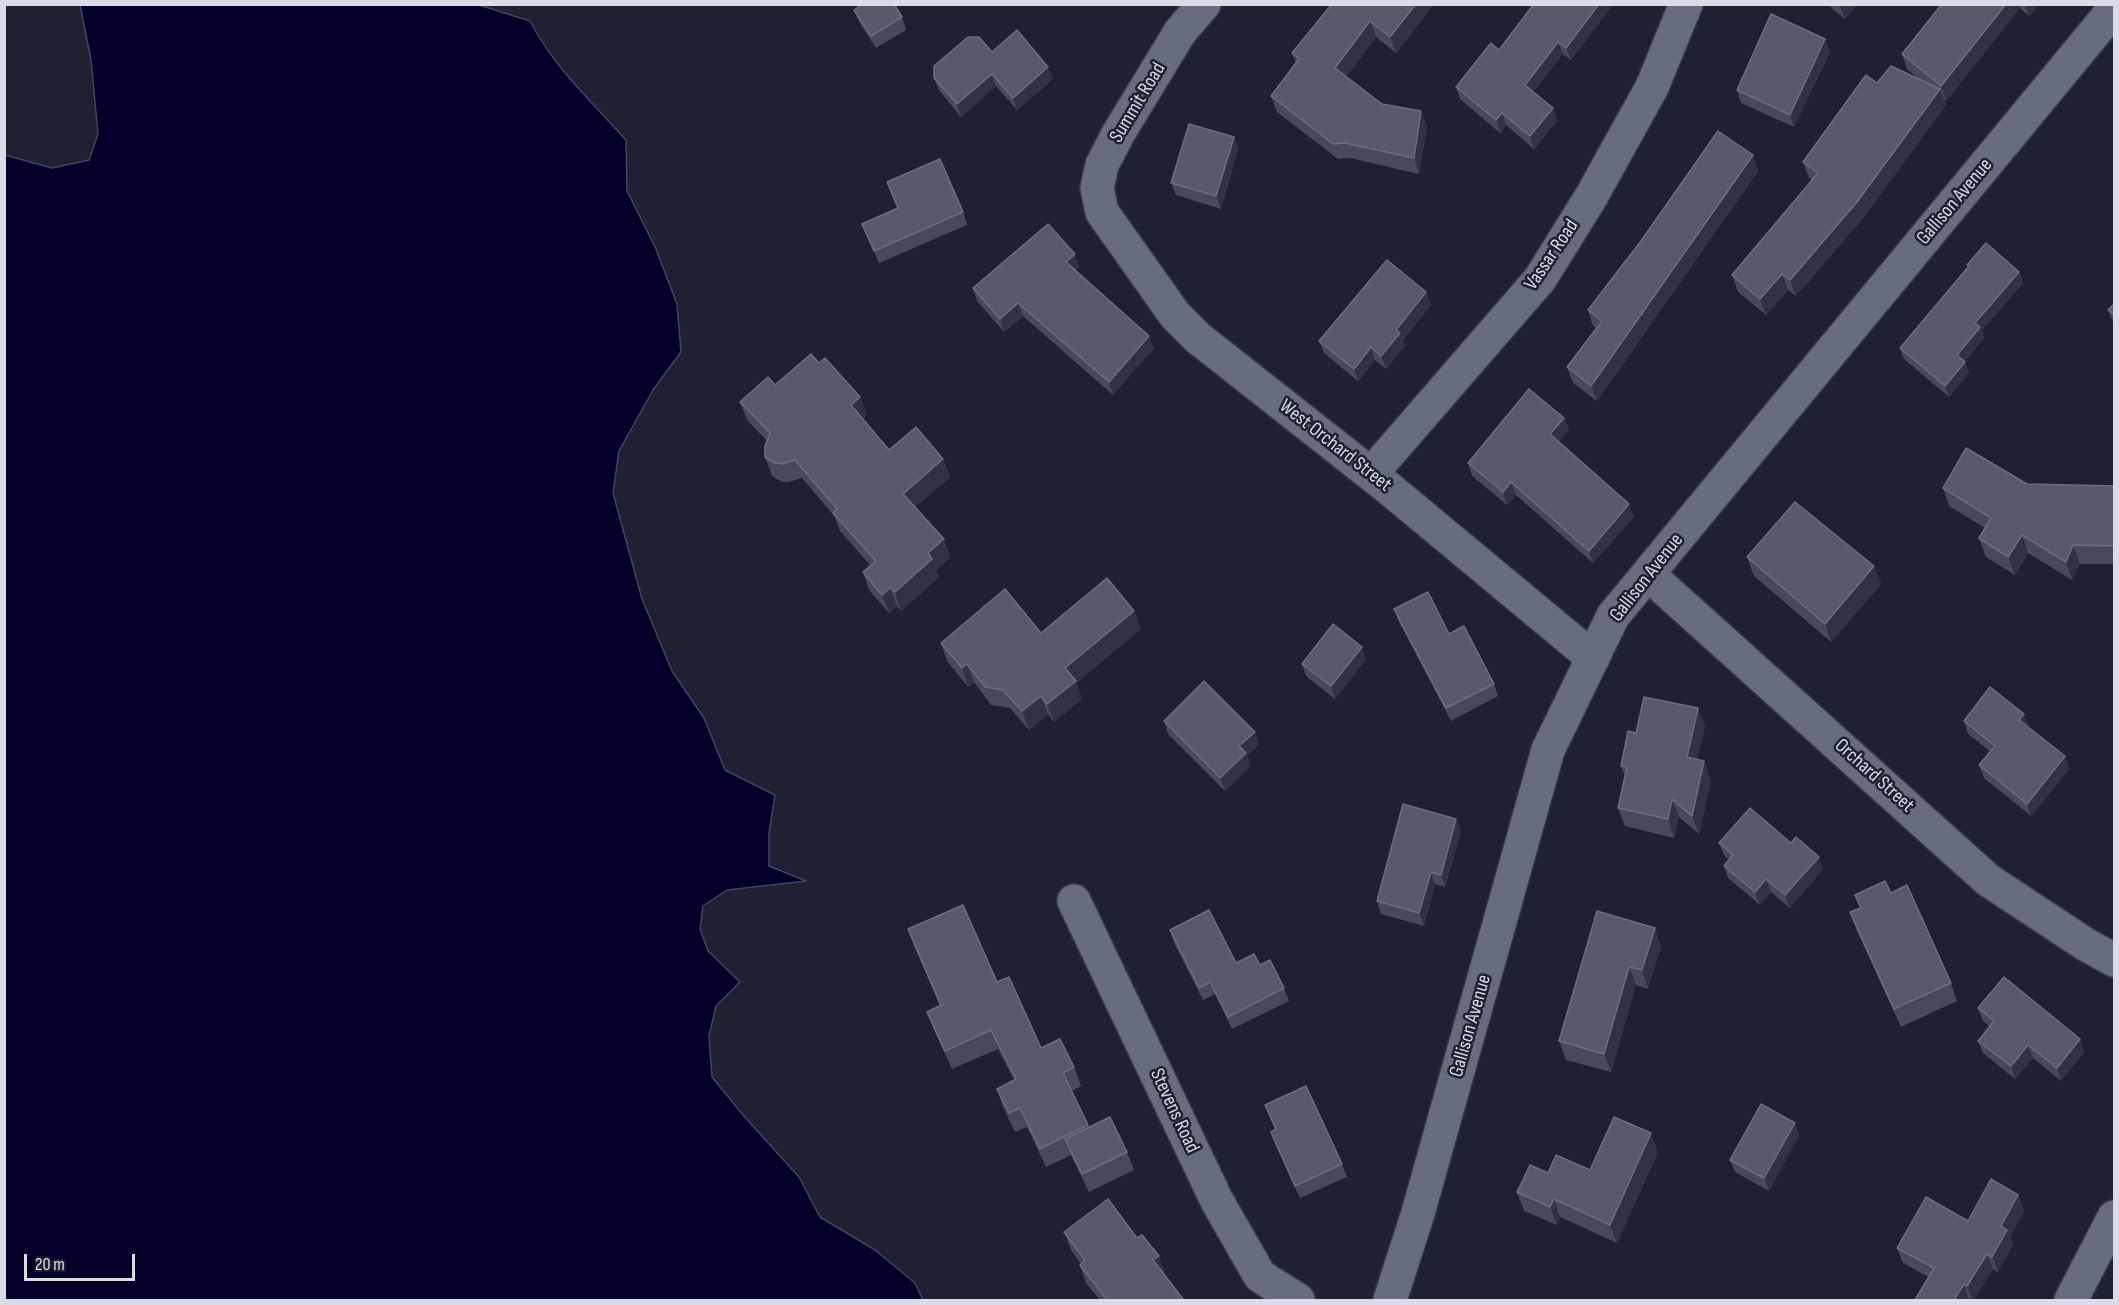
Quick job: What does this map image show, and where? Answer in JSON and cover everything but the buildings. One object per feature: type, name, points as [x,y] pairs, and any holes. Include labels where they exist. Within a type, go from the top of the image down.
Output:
[{"type":"street","name":"Summit Road","points":[[1102,212],[1097,188],[1102,165],[1180,33],[1204,4]]},
{"type":"street","name":"Vassar Road","points":[[1371,474],[1540,279],[1591,197],[1652,87],[1686,4]]},
{"type":"street","name":"Gallison Avenue","points":[[1390,1300],[1418,1213],[1548,750],[1613,616],[2115,9]]},
{"type":"street","name":"West Orchard Street","points":[[1102,212],[1175,315],[1198,338],[1371,474],[1593,658]]},
{"type":"street","name":"Orchard Street","points":[[1648,574],[1988,880],[2085,944],[2115,960]]},
{"type":"street","name":"Stevens Road","points":[[1074,902],[1217,1201],[1260,1276],[1298,1300]]},
{"type":"street","points":[[2071,1300],[2115,1217]]},
{"type":"shaded area","points":[[80,5],[479,5],[530,21],[562,68],[626,140],[627,191],[656,249],[677,304],[681,352],[653,390],[619,451],[613,493],[642,599],[672,671],[704,718],[725,770],[775,795],[769,833],[769,866],[806,881],[727,890],[703,906],[700,929],[708,951],[740,982],[716,1006],[709,1036],[712,1077],[799,1177],[820,1217],[875,1250],[915,1283],[923,1300],[5,1300],[5,155],[52,168],[89,160],[98,134],[91,60]]}]
